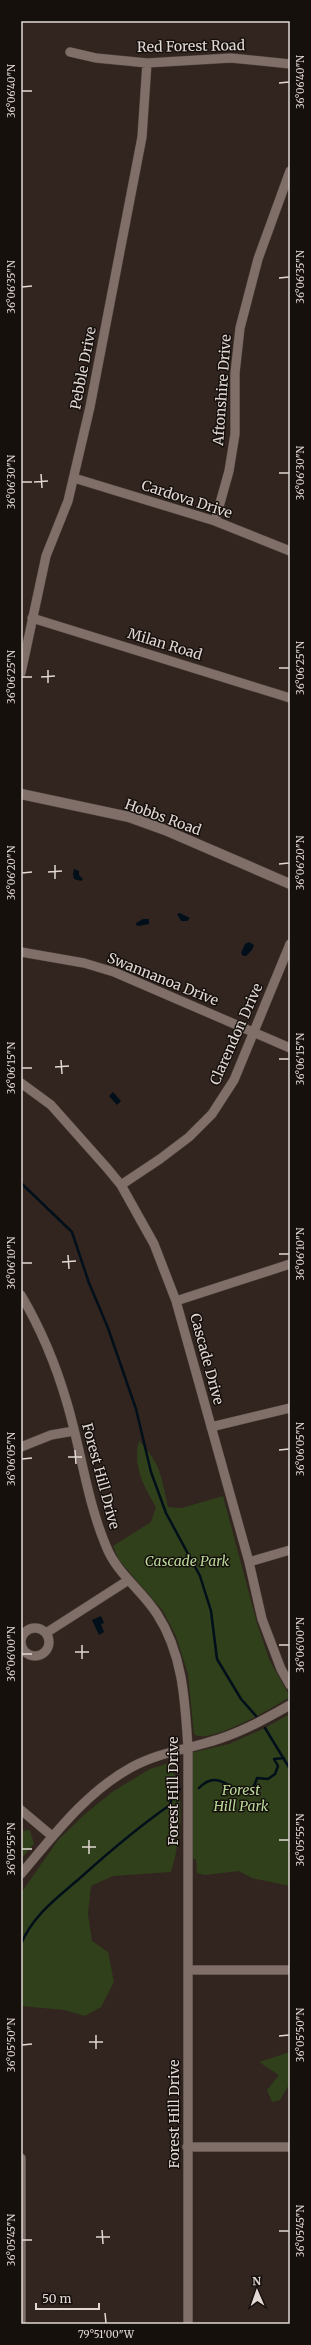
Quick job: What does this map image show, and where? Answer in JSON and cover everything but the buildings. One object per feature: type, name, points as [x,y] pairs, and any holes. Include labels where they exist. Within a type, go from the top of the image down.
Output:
[{"type":"street","name":"Red Forest Road","points":[[70,52],[96,58],[147,63],[230,58],[290,64]]},
{"type":"street","name":"Pebble Drive","points":[[21,673],[46,556],[74,478],[90,407],[138,159],[145,104],[147,63]]},
{"type":"street","name":"Aftonshire Drive","points":[[215,521],[229,471],[235,434],[235,373],[240,328],[256,267],[290,171]]},
{"type":"street","name":"Cardova Drive","points":[[74,478],[215,521],[290,551]]},
{"type":"street","name":"Milan Road","points":[[32,618],[290,698]]},
{"type":"street","name":"Hobbs Road","points":[[21,794],[130,817],[165,830],[290,884]]},
{"type":"street","name":"Clarendon Drive","points":[[121,1186],[189,1137],[212,1114],[234,1080],[290,944]]},
{"type":"street","name":"Swannanoa Drive","points":[[21,952],[84,963],[114,972],[290,1048]]},
{"type":"street","name":"Cascade Drive","points":[[21,1083],[51,1105],[121,1186],[154,1244],[176,1300],[249,1562],[262,1619],[281,1669],[290,1685]]},
{"type":"street","points":[[176,1300],[290,1264]]},
{"type":"street","name":"Forest Hill Drive","points":[[21,1295],[54,1362],[106,1547],[127,1581],[156,1613],[172,1646],[178,1664],[185,1699],[188,1748],[188,2324]]},
{"type":"street","points":[[211,1427],[290,1408]]},
{"type":"street","points":[[21,1447],[44,1437],[74,1430]]},
{"type":"street","points":[[249,1562],[290,1550]]},
{"type":"street","points":[[46,1633],[127,1581]]},
{"type":"street","points":[[21,1874],[52,1836],[92,1795],[131,1767],[161,1754],[188,1748],[243,1730],[290,1705]]},
{"type":"street","points":[[21,1810],[52,1836]]},
{"type":"street","points":[[189,1970],[290,1970]]},
{"type":"street","points":[[187,2147],[290,2147]]},
{"type":"street","points":[[21,2158],[22,2324]]},
{"type":"green space","name":"Cascade Park","points":[[139,1441],[147,1449],[160,1472],[168,1507],[182,1508],[223,1496],[257,1623],[269,1659],[290,1697],[242,1723],[213,1735],[202,1736],[194,1734],[188,1674],[176,1636],[163,1611],[119,1560],[113,1546],[151,1522],[156,1507],[140,1476],[137,1459]]},
{"type":"green space","name":"Forest Hill Park","points":[[290,1714],[290,1886],[252,1878],[239,1871],[205,1875],[197,1873],[196,1859],[193,1859],[190,1753],[229,1744],[265,1728]]},
{"type":"green space","points":[[169,1763],[175,1775],[180,1802],[180,1831],[171,1872],[113,1876],[91,1886],[88,1914],[92,1941],[108,1952],[114,1982],[101,2007],[85,2016],[64,2010],[21,2006],[21,1893],[58,1840],[84,1815],[112,1792],[150,1769]]},
{"type":"green space","points":[[30,1830],[34,1844],[21,1859],[21,1831]]},
{"type":"green space","points":[[290,2052],[290,2083],[280,2100],[272,2102],[267,2090],[279,2075],[259,2062]]},
{"type":"water","points":[[74,869],[79,871],[79,875],[83,879],[81,881],[74,879]]},
{"type":"water","points":[[180,913],[190,918],[187,921],[181,921],[177,914]]},
{"type":"water","points":[[143,919],[149,919],[149,924],[139,926],[136,925],[136,923]]},
{"type":"water","points":[[249,942],[254,945],[252,950],[246,956],[243,956],[241,953],[245,944]]},
{"type":"water","points":[[113,1092],[121,1101],[117,1105],[109,1096]]},
{"type":"water","points":[[101,1616],[104,1623],[101,1624],[104,1632],[99,1635],[92,1620]]},
{"type":"waterway","points":[[21,1183],[72,1232],[89,1283],[108,1328],[136,1409],[151,1472],[166,1513],[200,1576],[211,1611],[217,1659],[241,1699],[256,1716]]},
{"type":"waterway","points":[[265,1728],[290,1769]]},
{"type":"waterway","points":[[199,1788],[210,1780],[216,1780],[221,1781],[244,1794],[253,1789],[257,1778],[268,1779],[275,1774],[278,1766],[274,1759],[284,1758]]},
{"type":"waterway","points":[[21,1944],[32,1924],[46,1908],[124,1840],[170,1805],[173,1794],[180,1789]]}]
